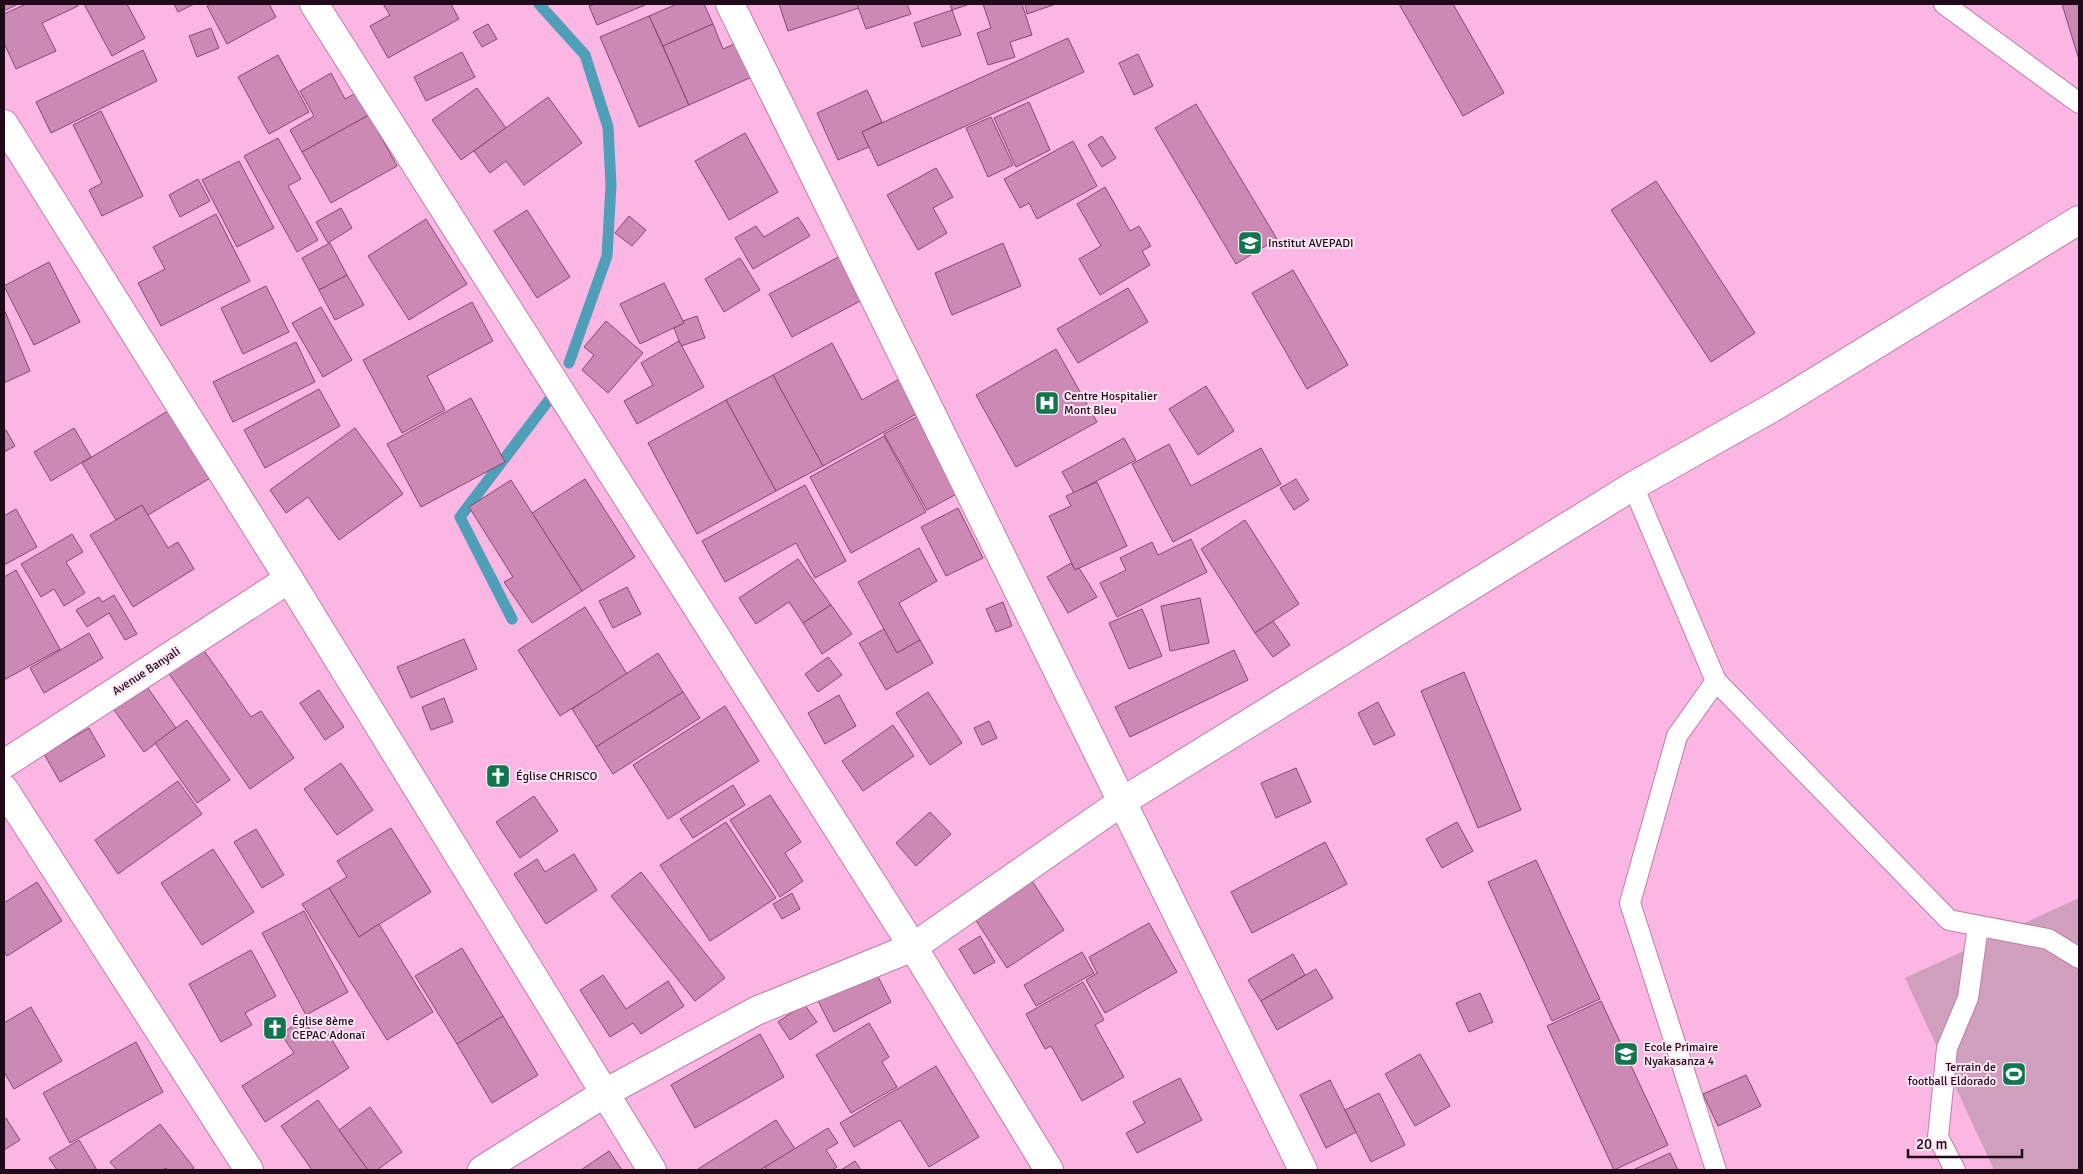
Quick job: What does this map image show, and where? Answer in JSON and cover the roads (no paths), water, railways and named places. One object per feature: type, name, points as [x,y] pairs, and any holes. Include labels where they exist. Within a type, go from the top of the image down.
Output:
[{"type":"street","points":[[314,4],[913,947],[1049,1170]]},
{"type":"street","points":[[730,4],[1123,801],[1302,1170]]},
{"type":"street","points":[[4,124],[289,579],[652,1170]]},
{"type":"street","points":[[482,1170],[605,1094],[756,1011],[913,947],[1123,801],[1633,486],[1777,405],[2079,220]]},
{"type":"street","name":"Avenue Banyali","points":[[4,764],[289,579]]},
{"type":"street","points":[[4,789],[249,1170]]},
{"type":"lane","points":[[1944,4],[2079,103]]},
{"type":"lane","points":[[1633,486],[1716,681],[1949,920],[2048,939],[2079,958]]},
{"type":"lane","points":[[1716,681],[1677,736],[1630,903],[1716,1170]]},
{"type":"lane","points":[[1955,1170],[1938,1137],[1947,1048],[1968,998],[1978,926]]},
{"type":"waterway","points":[[539,4],[585,55],[608,127],[611,185],[607,256],[569,363]]},
{"type":"waterway","points":[[512,619],[460,517],[549,400]]},
{"type":"place","name":"Institut AVEPADI","points":[[1250,243]]},
{"type":"place","name":"Centre Hospitalier Mont Bleu","points":[[1047,403]]},
{"type":"place","name":"Église CHRISCO","points":[[498,776]]},
{"type":"place","name":"Église 8ème CEPAC Adonaï","points":[[275,1028]]},
{"type":"place","name":"Ecole Primaire Nyakasanza 4","points":[[1626,1054]]},
{"type":"place","name":"Terrain de football Eldorado","points":[[2014,1074]]}]
